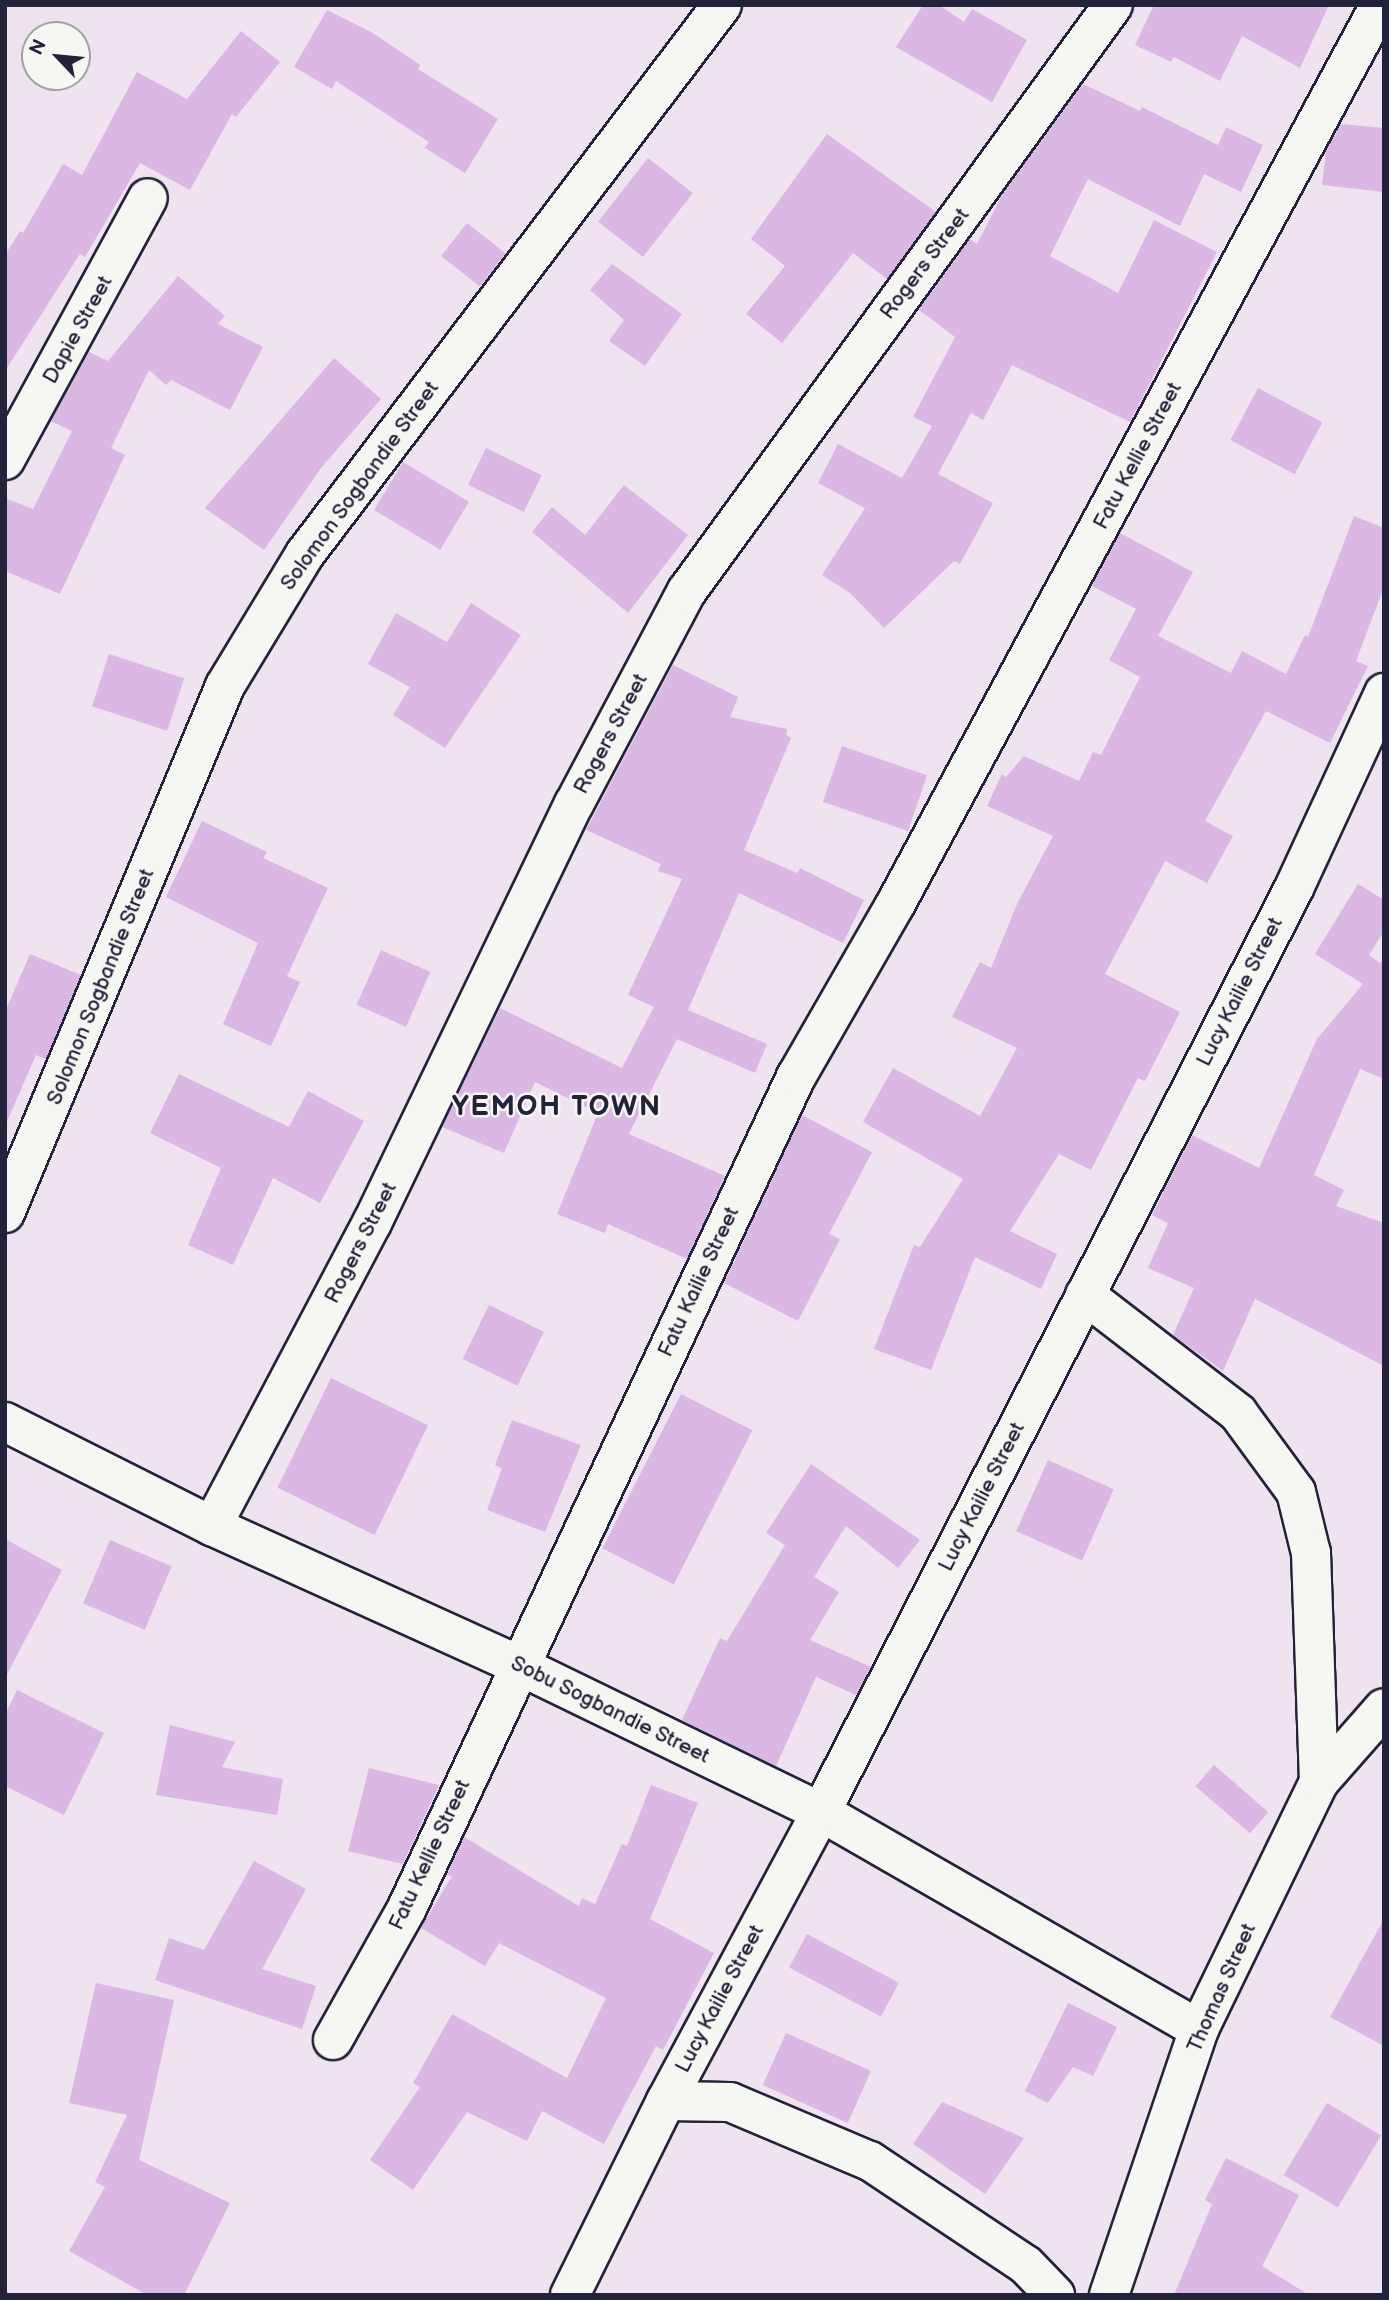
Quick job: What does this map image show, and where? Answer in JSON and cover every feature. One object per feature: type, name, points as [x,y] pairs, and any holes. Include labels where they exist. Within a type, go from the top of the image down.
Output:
[{"type":"street","name":"Solomon Sogbandie Street","points":[[5,1213],[225,686],[305,554],[722,5]]},
{"type":"street","name":"Rogers Street","points":[[212,1526],[372,1223],[574,804],[687,591],[1113,5]]},
{"type":"street","name":"Fatu Kellie Street","points":[[895,905],[1380,5]]},
{"type":"street","name":"Dapie Street","points":[[5,460],[148,198]]},
{"type":"street","name":"Lucy Kailie Street","points":[[570,2295],[666,2101],[821,1812],[1293,888],[1384,693]]},
{"type":"street","name":"Fatu Kailie Street","points":[[518,1665],[796,1077],[895,905]]},
{"type":"street","points":[[1085,1295],[1238,1413],[1296,1492],[1311,1553],[1320,1782]]},
{"type":"street","name":"Sobu Sogbandie Street","points":[[5,1422],[212,1526],[518,1665],[821,1812],[1199,2029]]},
{"type":"street","name":"Fatu Kellie Street","points":[[333,2040],[407,1908],[518,1665]]},
{"type":"street","name":"Thomas Street","points":[[1109,2295],[1199,2029],[1320,1782],[1384,1708]]},
{"type":"street","points":[[666,2101],[730,2102],[870,2161],[1026,2265],[1055,2295]]},
{"type":"building","points":[[923,5],[939,5],[964,22],[972,9],[1027,40],[992,102],[896,47]]},
{"type":"building","points":[[1154,5],[1329,5],[1300,68],[1242,36],[1220,81],[1174,57],[1171,62],[1135,45]]},
{"type":"building","points":[[327,10],[373,33],[420,65],[418,69],[498,119],[465,173],[425,148],[429,142],[336,81],[332,89],[294,67]]},
{"type":"building","points":[[241,31],[280,62],[236,117],[232,114],[190,190],[140,163],[85,257],[80,254],[5,371],[5,255],[20,231],[23,233],[63,164],[82,175],[137,72],[187,99]]},
{"type":"building","points":[[1083,84],[1140,111],[1142,107],[1218,145],[1226,127],[1263,145],[1241,192],[1204,174],[1180,226],[1088,179],[1050,256],[1118,293],[1154,220],[1217,252],[1130,422],[1012,365],[983,420],[971,413],[938,474],[993,503],[960,564],[954,561],[884,628],[850,593],[822,575],[865,508],[818,483],[838,444],[902,478],[932,426],[913,417],[955,337],[919,310],[970,239],[977,244],[1002,195]]},
{"type":"building","points":[[1341,124],[1384,128],[1384,192],[1322,185],[1326,151]]},
{"type":"building","points":[[827,134],[936,212],[887,279],[853,253],[782,343],[746,314],[785,266],[751,239]]},
{"type":"building","points":[[648,158],[693,193],[643,257],[598,222]]},
{"type":"building","points":[[467,223],[506,253],[480,286],[441,256]]},
{"type":"building","points":[[612,264],[682,314],[645,366],[609,341],[624,320],[590,290]]},
{"type":"building","points":[[178,276],[225,316],[218,324],[263,347],[230,410],[171,380],[166,385],[149,370],[111,448],[125,455],[60,594],[5,571],[5,498],[33,509],[72,431],[51,421],[89,352],[108,361]]},
{"type":"building","points":[[334,358],[381,399],[321,468],[264,550],[205,508]]},
{"type":"building","points":[[1258,388],[1322,422],[1295,474],[1230,440]]},
{"type":"building","points":[[486,448],[542,475],[524,512],[468,485]]},
{"type":"building","points":[[403,462],[469,502],[440,550],[374,510]]},
{"type":"building","points":[[624,485],[688,535],[628,613],[532,532],[552,507],[585,535]]},
{"type":"building","points":[[1354,516],[1384,528],[1384,587],[1356,661],[1368,666],[1330,743],[1266,711],[1205,821],[1233,836],[1207,883],[1165,861],[1105,974],[1180,1012],[1145,1081],[1138,1078],[1091,1170],[1059,1154],[1010,1231],[1057,1254],[1041,1289],[975,1257],[931,1370],[874,1349],[914,1245],[920,1247],[963,1179],[863,1122],[893,1068],[980,1116],[1017,1048],[952,1017],[980,962],[991,968],[1017,904],[1053,836],[987,806],[1002,774],[1006,777],[1024,756],[1079,781],[1093,752],[1101,755],[1140,677],[1109,660],[1136,609],[1092,586],[1120,533],[1193,572],[1158,636],[1231,673],[1242,651],[1286,674],[1305,635],[1308,637]]},
{"type":"building","points":[[471,603],[521,635],[445,748],[393,715],[410,687],[368,664],[396,613],[447,642]]},
{"type":"building","points":[[109,654],[184,678],[167,731],[92,706]]},
{"type":"building","points":[[673,665],[738,697],[730,717],[787,729],[786,735],[791,738],[744,850],[797,873],[800,868],[864,900],[843,943],[739,893],[688,1010],[767,1044],[755,1073],[677,1039],[629,1134],[725,1176],[687,1259],[608,1224],[605,1233],[557,1214],[598,1113],[535,1082],[504,1153],[442,1127],[500,1008],[622,1068],[654,1007],[628,995],[682,879],[658,871],[661,864],[586,830]]},
{"type":"building","points":[[842,746],[927,775],[908,831],[823,802]]},
{"type":"building","points":[[202,821],[267,852],[263,858],[328,888],[287,976],[300,982],[271,1046],[223,1024],[258,943],[166,897]]},
{"type":"building","points":[[1358,884],[1384,900],[1384,931],[1369,955],[1380,963],[1384,959],[1384,1079],[1360,1069],[1314,1175],[1344,1190],[1336,1206],[1384,1223],[1384,1366],[1255,1299],[1223,1371],[1173,1335],[1194,1288],[1148,1268],[1168,1223],[1152,1215],[1192,1135],[1259,1168],[1317,1039],[1363,984],[1315,954]]},
{"type":"building","points":[[381,950],[430,972],[406,1027],[357,1005]]},
{"type":"building","points":[[30,954],[81,975],[46,1059],[36,1055],[5,1126],[5,1012]]},
{"type":"building","points":[[179,1074],[289,1127],[308,1091],[364,1121],[320,1203],[273,1178],[233,1265],[188,1245],[221,1168],[150,1133]]},
{"type":"building","points":[[802,1115],[872,1152],[829,1234],[840,1239],[798,1321],[724,1283]]},
{"type":"building","points":[[489,1305],[544,1332],[518,1386],[463,1359]]},
{"type":"building","points":[[331,1378],[428,1425],[375,1535],[278,1488]]},
{"type":"building","points":[[681,1394],[752,1430],[674,1584],[602,1548]]},
{"type":"building","points":[[512,1420],[581,1445],[545,1532],[487,1510],[502,1468],[495,1465]]},
{"type":"building","points":[[1048,1460],[1114,1489],[1082,1561],[1016,1531]]},
{"type":"building","points":[[811,1464],[920,1540],[898,1568],[846,1526],[814,1577],[839,1592],[810,1640],[871,1667],[856,1695],[816,1677],[776,1766],[682,1720],[720,1638],[727,1641],[785,1545],[766,1533]]},
{"type":"building","points":[[5,1539],[62,1570],[5,1678]]},
{"type":"building","points":[[110,1540],[172,1566],[145,1630],[83,1604]]},
{"type":"building","points":[[17,1690],[104,1733],[64,1815],[5,1786],[5,1715]]},
{"type":"building","points":[[170,1725],[235,1742],[222,1767],[283,1779],[277,1815],[156,1795]]},
{"type":"building","points":[[1214,1765],[1268,1812],[1250,1833],[1196,1786]]},
{"type":"building","points":[[369,1768],[439,1785],[403,1864],[348,1851]]},
{"type":"building","points":[[651,1785],[698,1803],[650,1919],[714,1953],[663,2050],[656,2046],[604,2144],[542,2111],[527,2141],[467,2112],[413,2190],[370,2160],[420,2087],[413,2083],[452,2014],[567,2078],[606,1998],[499,1943],[485,1966],[421,1928],[452,1876],[447,1875],[464,1837],[579,1906],[582,1898],[595,1904],[622,1844],[627,1846]]},
{"type":"building","points":[[254,1861],[306,1889],[262,1969],[316,1986],[302,2029],[155,1980],[169,1938],[204,1950]]},
{"type":"building","points":[[1384,1919],[1384,2046],[1330,2017]]},
{"type":"building","points":[[807,1934],[899,1983],[881,2016],[789,1968]]},
{"type":"building","points":[[96,1983],[174,2000],[139,2160],[230,2203],[184,2295],[147,2295],[69,2251],[105,2187],[95,2182],[127,2115],[69,2103]]},
{"type":"building","points":[[1068,2003],[1117,2027],[1093,2076],[1073,2067],[1048,2103],[1025,2091]]},
{"type":"building","points":[[786,2033],[871,2071],[848,2123],[763,2085]]},
{"type":"building","points":[[942,2102],[1024,2138],[985,2194],[913,2144]]},
{"type":"building","points":[[1327,2103],[1381,2135],[1338,2207],[1284,2175]]},
{"type":"building","points":[[1226,2158],[1299,2195],[1262,2266],[1309,2295],[1174,2295],[1212,2204],[1205,2200]]},
{"type":"district","name":"YEMOH TOWN","points":[[557,1107]]}]
